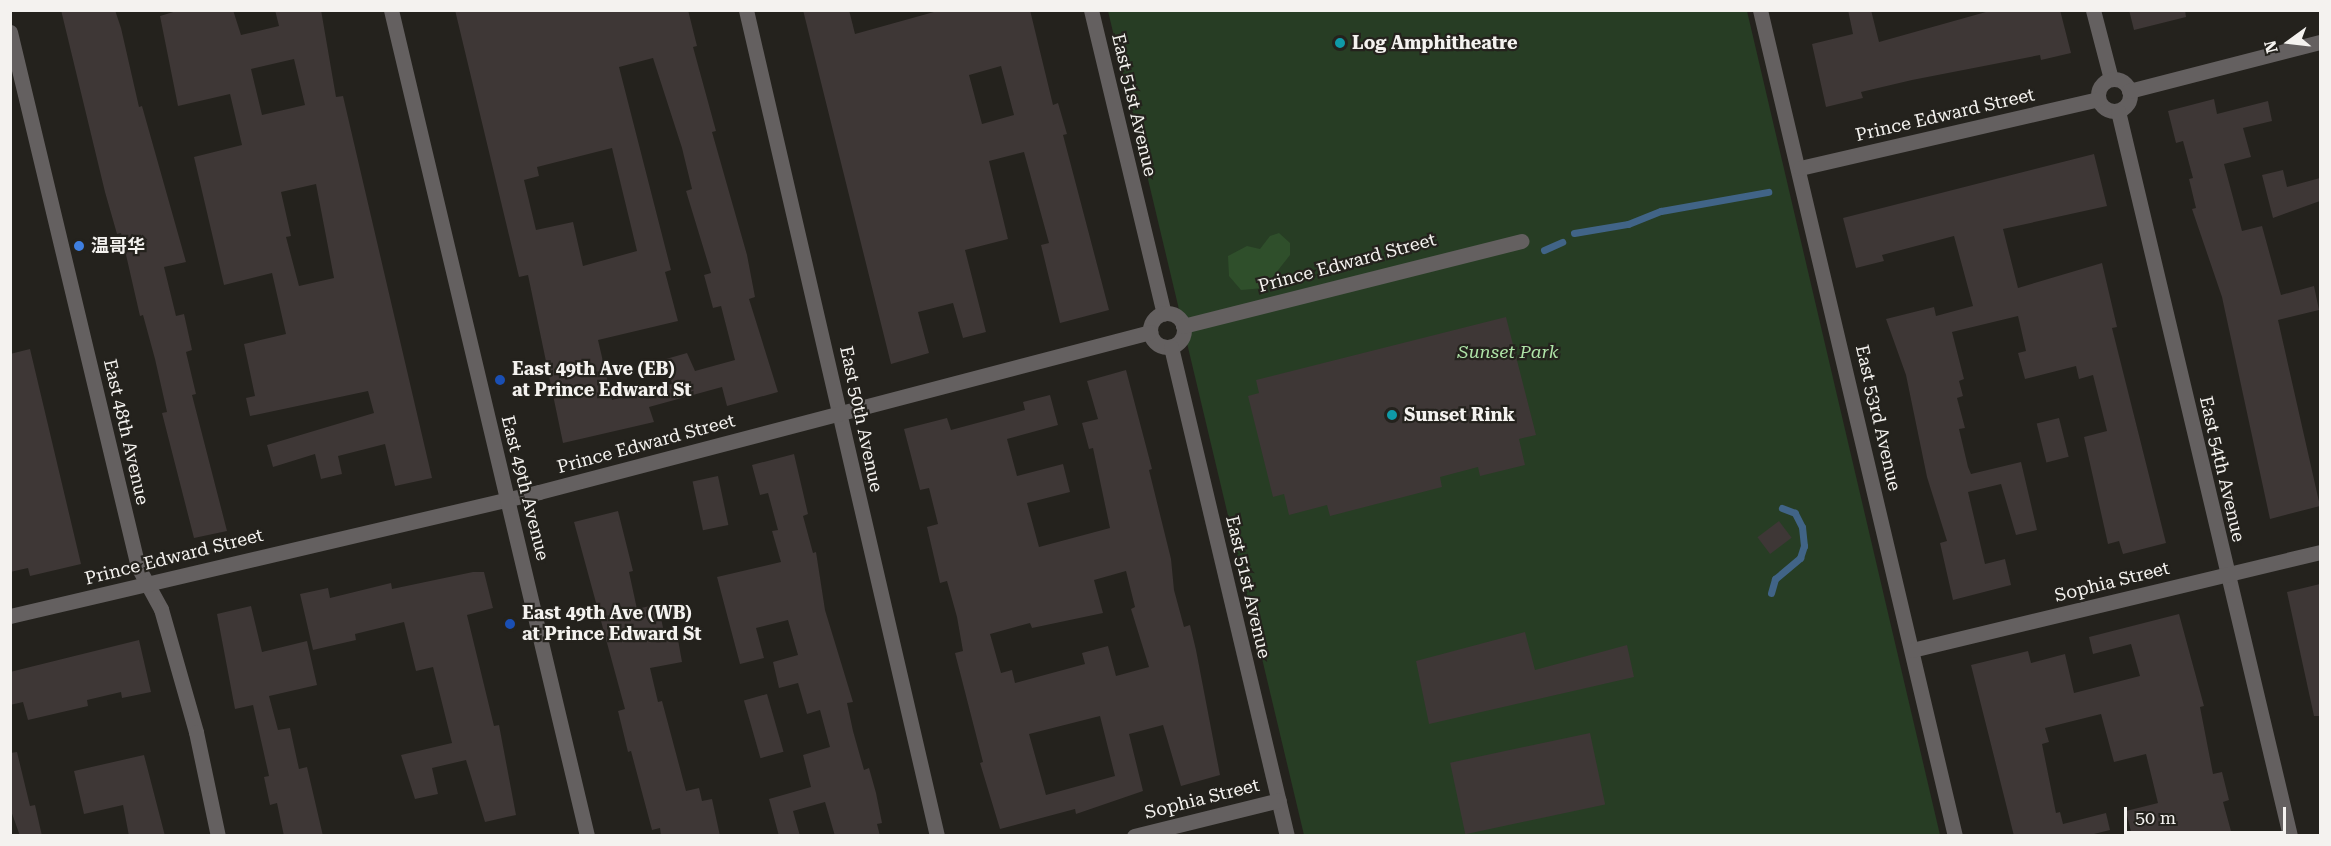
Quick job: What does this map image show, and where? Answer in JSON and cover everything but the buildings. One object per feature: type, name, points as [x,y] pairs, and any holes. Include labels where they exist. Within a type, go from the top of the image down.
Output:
[{"type":"street","name":"East 49th Avenue","points":[[390,10],[587,836]]},
{"type":"street","name":"East 50th Avenue","points":[[746,10],[937,836]]},
{"type":"street","name":"East 51st Avenue","points":[[1091,10],[1164,313]]},
{"type":"street","name":"East 53rd Avenue","points":[[1760,10],[1800,168],[1955,836]]},
{"type":"street","points":[[2093,10],[2111,79]]},
{"type":"street","name":"East 48th Avenue","points":[[10,32],[138,567],[161,609],[196,732],[218,836]]},
{"type":"street","points":[[2129,91],[2320,42]]},
{"type":"street","points":[[2111,79],[2120,80],[2129,91],[2129,101],[2118,111],[2103,108],[2098,99],[2099,89],[2111,79]]},
{"type":"street","name":"Prince Edward Street","points":[[1800,168],[2098,99]]},
{"type":"street","name":"East 54th Avenue","points":[[2118,111],[2289,836]]},
{"type":"street","name":"Prince Edward Street","points":[[1183,326],[1522,241]]},
{"type":"street","points":[[1164,313],[1174,314],[1183,326],[1183,336],[1171,347],[1155,343],[1150,332],[1154,318],[1164,313]]},
{"type":"street","name":"Prince Edward Street","points":[[10,616],[508,500],[1150,332]]},
{"type":"street","name":"East 51st Avenue","points":[[1171,347],[1287,836]]},
{"type":"street","name":"Sophia Street","points":[[1912,650],[2320,552]]},
{"type":"street","name":"Sophia Street","points":[[1134,836],[1279,800]]},
{"type":"green space","name":"Sunset Park","points":[[1108,11],[1747,11],[1940,835],[1304,835]]},
{"type":"green space","points":[[1279,233],[1290,243],[1290,255],[1264,288],[1241,290],[1229,276],[1228,256],[1247,246],[1260,249],[1270,236]]},
{"type":"waterway","points":[[1574,233],[1628,224],[1661,211],[1768,192]]},
{"type":"waterway","points":[[1544,250],[1562,242]]},
{"type":"waterway","points":[[1771,593],[1775,579],[1800,558],[1804,546],[1802,527],[1795,513],[1782,508]]},
{"type":"place","name":"Log Amphitheatre","points":[[1340,43]]},
{"type":"place","name":"温哥华","points":[[79,246]]},
{"type":"place","name":"East 49th Ave (EB) at Prince Edward St","points":[[500,380]]},
{"type":"place","name":"Sunset Rink","points":[[1392,415]]},
{"type":"place","name":"East 49th Ave (WB) at Prince Edward St","points":[[510,624]]}]
